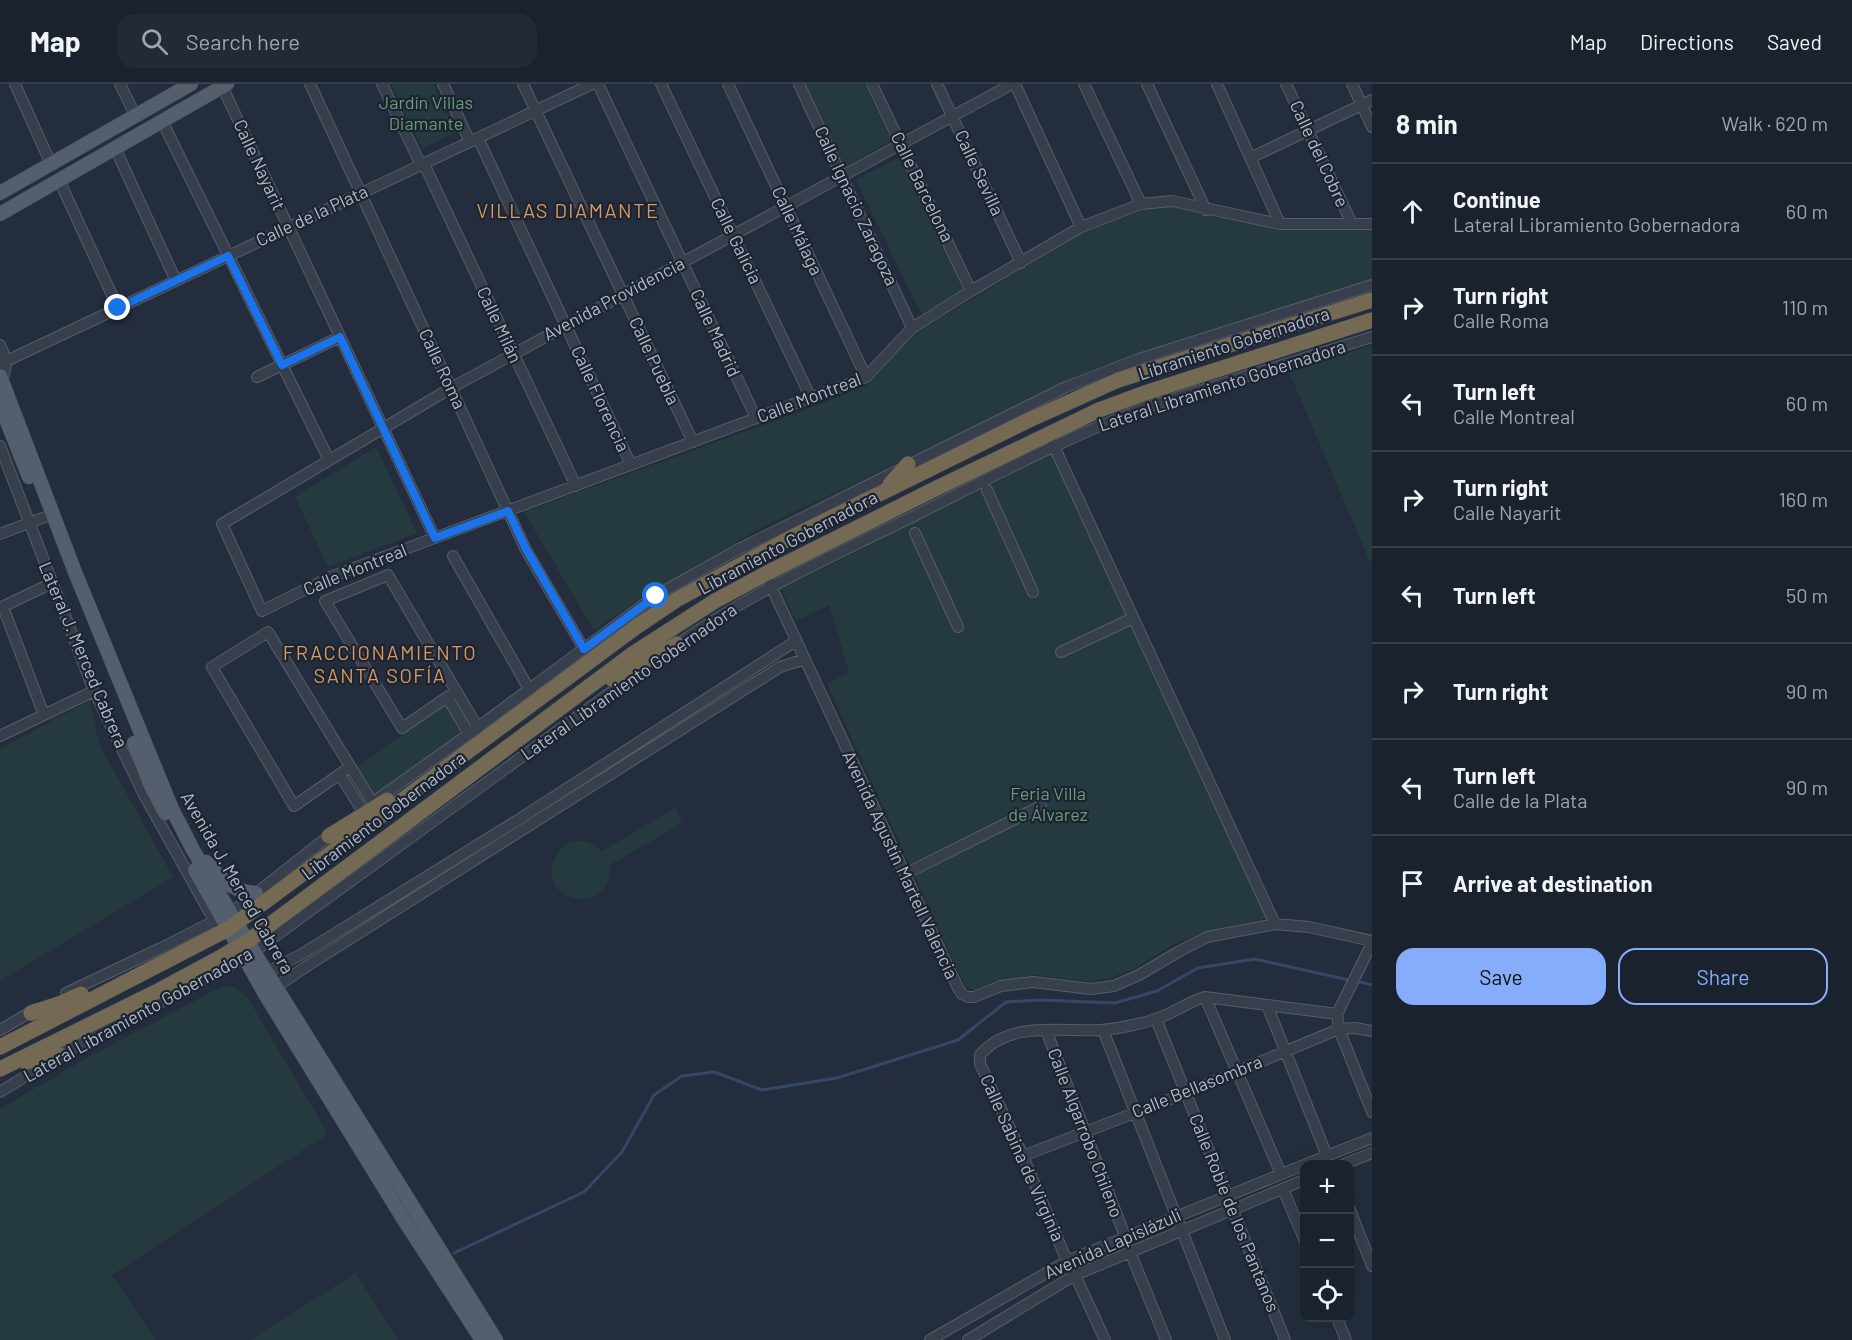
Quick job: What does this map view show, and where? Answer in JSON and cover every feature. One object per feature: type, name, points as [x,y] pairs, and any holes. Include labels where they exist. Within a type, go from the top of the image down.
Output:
[{"type":"highway","name":"Libramiento Gobernadora","points":[[0,1047],[138,975],[226,920],[423,784],[559,686],[636,627],[676,600],[790,537],[1029,420],[1118,380],[1372,300]]},
{"type":"highway","name":"Libramiento Gobernadora","points":[[3,1068],[246,949],[634,653],[715,602],[768,581],[1051,440],[1099,410],[1372,320]]},
{"type":"highway","points":[[884,491],[908,464]]},
{"type":"highway","points":[[582,693],[677,644]]},
{"type":"highway","points":[[329,836],[395,796],[423,784]]},
{"type":"highway","points":[[31,1013],[110,982],[138,975]]},
{"type":"highway","points":[[3,1068],[60,1055]]},
{"type":"main road","points":[[0,193],[190,84]]},
{"type":"main road","points":[[0,214],[224,85]]},
{"type":"main road","name":"Avenida J. Merced Cabrera","points":[[1,379],[11,434],[75,572],[193,860],[226,920]]},
{"type":"main road","name":"Avenida J. Merced Cabrera","points":[[0,404],[150,784],[226,920],[246,949],[404,1220],[482,1340]]},
{"type":"main road","points":[[193,860],[232,887],[243,892],[256,893]]},
{"type":"main road","name":"Avenida J. Merced Cabrera","points":[[270,991],[496,1340]]},
{"type":"street","points":[[15,84],[51,164]]},
{"type":"street","points":[[120,84],[135,116]]},
{"type":"street","name":"Calle Roma","points":[[310,84],[526,549],[584,649]]},
{"type":"street","name":"Calle Milán","points":[[382,84],[576,486]]},
{"type":"street","name":"Calle Florencia","points":[[443,84],[474,140],[566,326],[631,465]]},
{"type":"street","name":"Calle Puebla","points":[[523,84],[693,442]]},
{"type":"street","name":"Calle de la Plata","points":[[3,363],[592,84]]},
{"type":"street","name":"Calle Madrid","points":[[597,84],[756,418]]},
{"type":"street","name":"Calle Galicia","points":[[661,84],[810,398]]},
{"type":"street","name":"Calle Málaga","points":[[728,84],[866,377]]},
{"type":"street","name":"Calle Ignacio Zaragoza","points":[[799,84],[912,328]]},
{"type":"street","name":"Calle Barcelona","points":[[872,84],[971,291]]},
{"type":"street","name":"Calle Sevilla","points":[[937,84],[1021,263]]},
{"type":"street","points":[[1013,84],[1081,227]]},
{"type":"street","name":"Avenida Providencia","points":[[262,611],[222,524],[451,388],[1013,84]]},
{"type":"street","points":[[1084,84],[1141,204]]},
{"type":"street","points":[[1147,84],[1206,210]]},
{"type":"street","points":[[1216,84],[1280,224]]},
{"type":"street","name":"Calle del Cobre","points":[[1286,84],[1352,224]]},
{"type":"street","points":[[1352,84],[1367,102],[1372,127]]},
{"type":"street","name":"Calle Nayarit","points":[[224,85],[435,538]]},
{"type":"street","points":[[1250,158],[1367,102]]},
{"type":"street","points":[[162,121],[329,460]]},
{"type":"street","points":[[115,148],[176,281]]},
{"type":"street","points":[[59,180],[118,308]]},
{"type":"street","name":"Calle Montreal","points":[[262,611],[330,578],[866,377],[912,328],[1081,227],[1141,204],[1172,201],[1280,224],[1372,224]]},
{"type":"street","points":[[0,1030],[97,978],[226,920],[256,893],[372,802],[474,731],[656,596],[737,550],[1066,387],[1136,360],[1372,285]]},
{"type":"street","points":[[257,377],[340,337]]},
{"type":"street","name":"Lateral Libramiento Gobernadora","points":[[1051,440],[1147,407],[1372,337]]},
{"type":"street","points":[[0,345],[3,363],[1,379]]},
{"type":"street","points":[[1051,440],[1275,924]]},
{"type":"street","name":"Lateral J. Merced Cabrera","points":[[0,446],[94,691],[143,793],[198,892],[226,920]]},
{"type":"street","points":[[987,490],[1033,592]]},
{"type":"street","points":[[0,534],[45,517]]},
{"type":"street","points":[[915,533],[958,627]]},
{"type":"street","points":[[453,556],[529,689]]},
{"type":"street","points":[[452,694],[402,728],[325,601],[388,576],[474,731]]},
{"type":"street","name":"Lateral Libramiento Gobernadora","points":[[0,1092],[60,1055],[246,949],[768,581]]},
{"type":"street","name":"Avenida Agustín Martell Valencia","points":[[768,581],[962,994],[975,997],[1001,986],[1033,982],[1091,989],[1114,986],[1139,975],[1207,936],[1275,924],[1309,927],[1372,942]]},
{"type":"street","points":[[44,715],[2,608],[52,583]]},
{"type":"street","points":[[1061,652],[1133,618]]},
{"type":"street","points":[[350,767],[294,806],[212,667],[268,632],[372,802]]},
{"type":"street","points":[[261,976],[302,954],[520,818],[796,641]]},
{"type":"street","points":[[270,991],[780,667],[805,659]]},
{"type":"street","points":[[0,736],[94,691]]},
{"type":"street","points":[[637,743],[643,754]]},
{"type":"street","points":[[340,775],[363,810]]},
{"type":"street","points":[[905,874],[1041,806]]},
{"type":"street","points":[[520,818],[528,828]]},
{"type":"street","points":[[169,841],[193,860],[198,892]]},
{"type":"street","points":[[1372,942],[1337,1014],[1338,1029],[1372,1112]]},
{"type":"street","points":[[1046,1030],[1103,1030],[1156,1019],[1191,1000],[1205,997],[1337,1014]]},
{"type":"street","points":[[1205,997],[1281,1174]]},
{"type":"street","points":[[1267,1005],[1327,1156]]},
{"type":"street","name":"Calle Roble de los Pantanos","points":[[1156,1019],[1285,1340]]},
{"type":"street","name":"Calle Bellasombra","points":[[1023,1156],[1186,1093],[1338,1029],[1355,1028],[1372,1031]]},
{"type":"street","name":"Calle Sabina de Virginia","points":[[1046,1030],[1020,1031],[1004,1037],[986,1048],[980,1055],[980,1064],[1023,1156],[1067,1261]]},
{"type":"street","name":"Calle Algarrobo Chileno","points":[[1046,1030],[1125,1236]]},
{"type":"street","points":[[1103,1030],[1225,1340]]},
{"type":"street","name":"Avenida Lapislázuli","points":[[1317,1160],[1372,1138]]},
{"type":"street","points":[[1354,1160],[1372,1153]]},
{"type":"street","name":"Avenida Lapislázuli","points":[[930,1340],[942,1337],[1067,1261],[1176,1215],[1300,1167]]},
{"type":"street","name":"Avenida Lapislázuli","points":[[968,1340],[1075,1275],[1300,1182]]},
{"type":"street","points":[[1283,1189],[1300,1228]]},
{"type":"street","points":[[1352,1214],[1372,1266]]},
{"type":"street","points":[[1130,1252],[1166,1340]]},
{"type":"street","points":[[1075,1275],[1105,1340]]},
{"type":"street","points":[[1339,1322],[1346,1340]]},
{"type":"green space","name":"Jardín Villas Diamante","points":[[391,84],[433,84],[456,132],[422,149]]},
{"type":"green space","points":[[803,84],[864,84],[892,140],[844,168]]},
{"type":"green space","points":[[900,157],[904,158],[963,288],[962,291],[923,313],[920,312],[857,182],[857,179]]},
{"type":"green space","points":[[1172,207],[1280,230],[1372,230],[1372,280],[1096,368],[761,528],[650,592],[594,630],[524,512],[813,407],[867,385],[916,333],[1086,231],[1148,209]]},
{"type":"green space","points":[[1372,345],[1372,561],[1370,562],[1289,372]]},
{"type":"green space","points":[[376,447],[417,533],[328,567],[295,497]]},
{"type":"green space","name":"Feria Villa de Álvarez","points":[[1053,454],[1268,918],[1203,932],[1172,945],[1134,969],[1110,978],[1090,982],[1035,975],[993,982],[974,990],[965,986],[827,684],[849,672],[829,605],[796,621],[781,589]]},
{"type":"green space","points":[[90,700],[99,744],[173,877],[0,981],[0,749]]},
{"type":"green space","points":[[446,704],[463,731],[373,797],[355,768]]},
{"type":"green space","points":[[675,808],[682,823],[610,865],[607,883],[598,893],[586,899],[580,899],[560,892],[554,882],[552,872],[559,851],[567,844],[578,841],[590,843],[602,851]]},
{"type":"green space","points":[[221,987],[234,987],[248,998],[328,1134],[112,1275],[156,1340],[0,1340],[0,1109],[83,1060]]},
{"type":"green space","points":[[356,1273],[398,1340],[250,1340]]},
{"type":"waterway","points":[[454,1253],[584,1192],[622,1152],[654,1095],[682,1076],[714,1072],[762,1090],[837,1078],[958,1040],[1006,1002],[1041,1000],[1115,1003],[1157,991],[1198,968],[1255,959],[1349,980]]},
{"type":"waterway","points":[[1356,981],[1372,985]]},
{"type":"district","name":"VILLAS DIAMANTE","points":[[568,211]]},
{"type":"district","name":"FRACCIONAMIENTO SANTA SOFÍA","points":[[380,664]]},
{"type":"route","points":[[118,308],[228,256],[282,365],[340,337],[435,538],[508,511],[526,549],[584,649],[656,596]]}]
